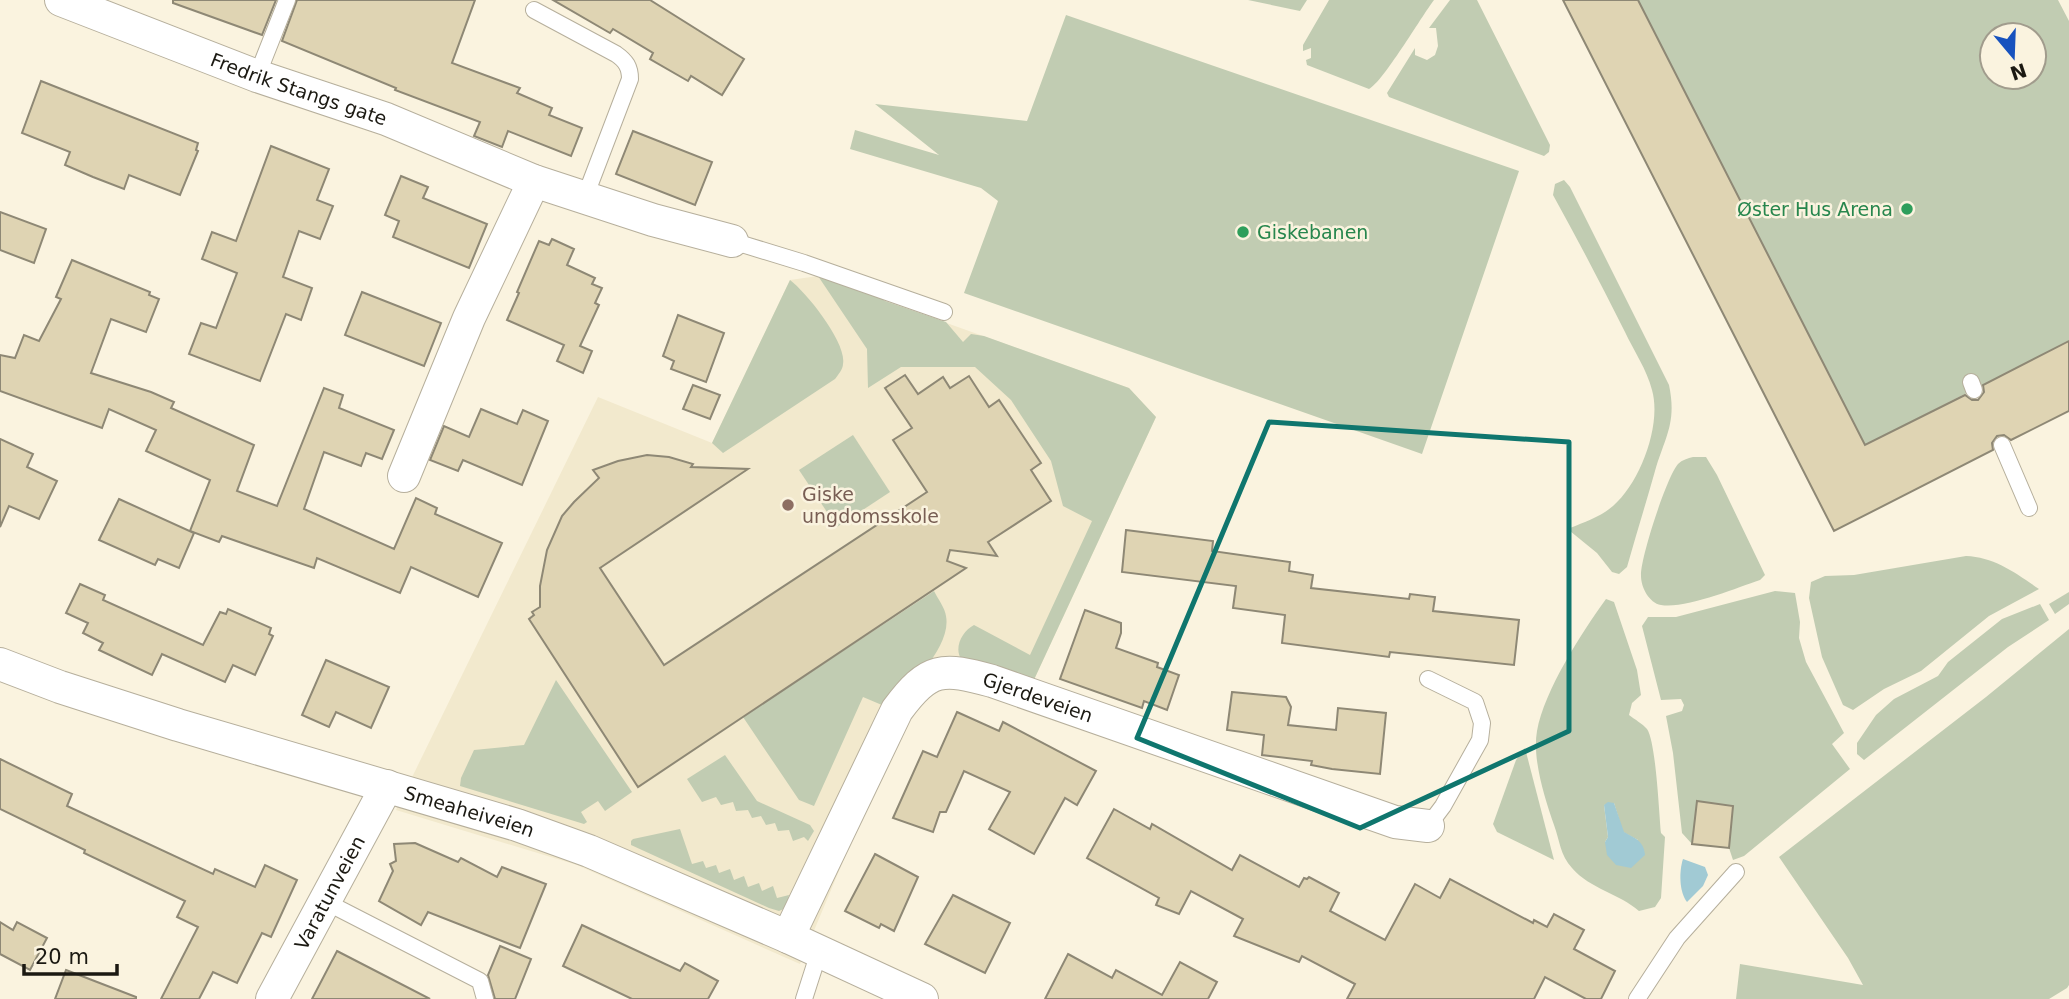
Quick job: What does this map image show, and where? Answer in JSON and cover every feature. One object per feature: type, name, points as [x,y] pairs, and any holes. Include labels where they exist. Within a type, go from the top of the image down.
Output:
[{"type":"street","name":"Fredrik Stangs gate","points":[[61,0],[257,76],[386,119],[534,181],[653,220],[732,241]]},
{"type":"street","points":[[404,476],[469,317],[534,181]]},
{"type":"street","name":"Smeaheiveien","points":[[0,664],[178,726],[517,825],[589,851],[788,937],[922,999]]},
{"type":"street","name":"Gjerdeveien","points":[[788,937],[897,710],[925,678],[943,672],[963,673],[992,681],[1395,822],[1428,826]]},
{"type":"street","name":"Varatunveien","points":[[272,999],[387,786]]},
{"type":"lane","points":[[257,76],[287,0]]},
{"type":"lane","points":[[534,10],[616,54],[630,69],[630,79],[585,197]]},
{"type":"lane","points":[[732,241],[944,312]]},
{"type":"lane","points":[[2002,445],[2029,508]]},
{"type":"lane","points":[[1428,679],[1475,702],[1482,723],[1480,740],[1443,806],[1428,826]]},
{"type":"lane","points":[[1637,999],[1677,938],[1736,872]]},
{"type":"lane","points":[[326,902],[480,981],[485,999]]},
{"type":"lane","points":[[804,999],[819,952]]},
{"type":"highlighted area","points":[[1269,422],[1569,442],[1569,731],[1360,828],[1137,738]]},
{"type":"shaded area","points":[[818,276],[862,286],[885,301],[1129,388],[1156,417],[1032,684],[936,686],[923,696],[891,747],[800,964],[577,865],[396,810],[598,397],[712,443],[790,280]]},
{"type":"green space","points":[[1248,0],[1307,0],[1300,11]]},
{"type":"green space","points":[[1329,0],[1434,0],[1392,62],[1369,89],[1307,65],[1306,60],[1311,58],[1311,48],[1303,51],[1303,45]]},
{"type":"green space","points":[[1450,0],[1477,0],[1550,145],[1549,152],[1544,156],[1389,97],[1387,93],[1415,48],[1415,55],[1427,60],[1435,55],[1438,46],[1436,28],[1429,28]]},
{"type":"green space","name":"Øster Hus Arena","points":[[1638,0],[2058,0],[2069,21],[2069,341],[1865,445]]},
{"type":"green space","name":"Giskebanen","points":[[1066,15],[1519,171],[1422,454],[964,293],[998,201],[981,188],[850,149],[855,130],[939,155],[875,104],[1027,121]]},
{"type":"green space","points":[[1564,180],[1570,187],[1669,385],[1671,398],[1669,430],[1627,567],[1619,574],[1612,572],[1597,553],[1570,531],[1570,528],[1608,510],[1632,483],[1651,436],[1654,404],[1644,368],[1553,195],[1555,184]]},
{"type":"green space","points":[[818,276],[862,286],[885,301],[946,322],[963,342],[971,334],[984,336],[1129,388],[1156,417],[1032,684],[962,660],[958,651],[960,641],[974,625],[1030,655],[1092,521],[1063,506],[1051,461],[1011,400],[975,367],[901,367],[868,388],[867,349]]},
{"type":"green space","points":[[790,280],[815,307],[832,332],[843,355],[842,368],[835,379],[723,453],[712,443]]},
{"type":"green space","points":[[853,435],[890,492],[837,527],[799,470]]},
{"type":"green space","points":[[1706,457],[1717,475],[1765,575],[1760,580],[1711,597],[1684,604],[1661,605],[1649,598],[1642,585],[1645,553],[1661,500],[1673,472],[1685,459]]},
{"type":"green space","points":[[1966,556],[1995,563],[2039,589],[1989,616],[1921,671],[1884,689],[1853,710],[1843,705],[1822,657],[1809,598],[1811,582],[1825,576],[1854,575]]},
{"type":"green space","points":[[934,591],[946,616],[946,628],[936,653],[889,708],[863,697],[814,806],[799,800],[743,717]]},
{"type":"green space","points":[[1775,591],[1795,593],[1800,622],[1799,638],[1806,662],[1844,733],[1832,744],[1850,769],[1744,856],[1733,860],[1729,848],[1733,806],[1697,801],[1692,844],[1682,833],[1666,716],[1682,711],[1684,705],[1681,699],[1661,700],[1642,626],[1648,617],[1676,617]]},
{"type":"green space","points":[[2069,592],[2069,604],[2055,614],[2049,604]]},
{"type":"green space","points":[[1606,599],[1614,602],[1637,670],[1641,695],[1632,703],[1629,715],[1647,729],[1650,736],[1661,833],[1665,837],[1661,898],[1655,907],[1639,911],[1587,881],[1568,863],[1547,803],[1536,754],[1537,731],[1547,698],[1575,645]],"holes":[[[1614,803],[1623,832],[1638,840],[1605,842],[1608,837],[1604,805]]]},
{"type":"green space","points":[[2040,604],[2049,620],[2008,647],[1864,760],[1857,754],[1857,743],[1876,715],[1894,699],[1938,676],[1948,662],[2002,619]]},
{"type":"green space","points":[[2069,629],[2067,988],[2049,999],[1736,999],[1740,964],[1863,985],[1848,958],[1779,857],[1986,697]]},
{"type":"green space","points":[[556,680],[632,792],[605,811],[598,801],[581,812],[587,822],[584,824],[460,786],[474,750],[524,745]]},
{"type":"green space","points":[[1525,748],[1554,860],[1497,832],[1493,824],[1516,760]]},
{"type":"green space","points":[[725,755],[757,801],[810,825],[814,831],[808,841],[804,837],[793,841],[789,830],[778,831],[775,823],[766,825],[761,816],[752,818],[748,810],[736,811],[733,802],[721,805],[716,797],[702,802],[687,779]]},
{"type":"green space","points":[[680,829],[692,864],[703,861],[706,868],[716,865],[719,873],[730,869],[734,880],[744,876],[748,887],[759,883],[762,891],[773,886],[777,898],[789,895],[786,908],[779,911],[769,908],[631,845],[633,839]]},
{"type":"water","points":[[1608,802],[1614,803],[1624,832],[1643,846],[1645,855],[1631,868],[1616,865],[1607,855],[1604,805]]},
{"type":"water","points":[[1683,859],[1705,867],[1708,875],[1703,886],[1687,902],[1680,881]]},
{"type":"building","points":[[173,0],[276,0],[262,35],[173,3]]},
{"type":"building","points":[[297,0],[475,0],[452,63],[520,88],[517,93],[552,108],[549,115],[582,128],[571,156],[508,131],[502,147],[474,136],[480,122],[395,90],[396,88],[282,41]]},
{"type":"building","points":[[553,0],[650,0],[744,59],[722,95],[691,76],[688,81],[650,59],[653,53],[613,29],[610,33]]},
{"type":"building","name":"Øster Hus Arena","points":[[1563,0],[1638,0],[1865,445],[1965,395],[1972,400],[1978,400],[1984,392],[1983,385],[2069,341],[2069,411],[2011,440],[2004,435],[1997,436],[1992,443],[1993,450],[1834,531]]},
{"type":"building","points":[[41,81],[198,143],[198,151],[180,195],[129,175],[124,189],[93,177],[65,165],[70,152],[22,133]]},
{"type":"building","points":[[633,131],[712,162],[695,205],[616,174]]},
{"type":"building","points":[[271,146],[329,169],[317,200],[333,206],[320,239],[299,231],[283,277],[312,288],[301,320],[286,314],[260,381],[189,354],[201,323],[216,328],[237,273],[202,259],[212,232],[236,241]]},
{"type":"building","points":[[401,176],[428,187],[423,198],[487,224],[469,268],[393,237],[399,221],[385,215]]},
{"type":"building","points":[[0,212],[46,229],[34,263],[0,250]]},
{"type":"building","points":[[552,239],[574,249],[567,265],[595,278],[592,284],[602,288],[595,303],[599,305],[580,346],[592,351],[583,373],[557,361],[564,345],[507,320],[539,241],[549,245]]},
{"type":"building","points":[[72,260],[150,292],[149,295],[159,299],[146,332],[111,319],[91,373],[174,402],[171,408],[254,445],[237,491],[277,506],[324,388],[343,395],[339,408],[394,430],[382,459],[366,453],[361,466],[324,452],[304,509],[394,549],[416,498],[437,508],[435,514],[502,543],[478,597],[411,567],[400,593],[317,558],[314,568],[222,536],[219,542],[190,531],[210,480],[146,451],[156,430],[109,409],[102,428],[0,391],[0,355],[15,358],[24,335],[39,341],[61,299],[56,297]]},
{"type":"building","points":[[362,292],[441,323],[424,366],[345,335]]},
{"type":"building","points":[[678,315],[724,333],[706,382],[671,369],[674,361],[663,356]]},
{"type":"building","points":[[905,375],[918,394],[943,377],[950,388],[969,376],[989,407],[999,400],[1041,463],[1031,470],[1051,501],[988,542],[997,556],[950,550],[947,561],[966,568],[638,787],[529,619],[534,615],[532,612],[540,607],[540,586],[547,550],[562,516],[599,478],[593,470],[618,461],[647,455],[669,457],[693,464],[691,467],[748,469],[600,568],[664,665],[927,492],[893,440],[912,428],[885,388]]},
{"type":"building","points":[[693,385],[720,395],[710,419],[683,409]]},
{"type":"building","points":[[481,409],[517,424],[523,410],[548,421],[522,485],[463,460],[458,471],[430,460],[444,426],[469,437]]},
{"type":"building","points":[[0,439],[33,454],[27,467],[57,481],[39,519],[9,506],[0,527]]},
{"type":"building","points":[[119,499],[194,533],[179,568],[158,559],[155,565],[99,540]]},
{"type":"building","points":[[1126,530],[1213,541],[1212,551],[1290,562],[1289,571],[1313,575],[1311,588],[1409,599],[1410,594],[1435,597],[1433,611],[1519,620],[1514,665],[1390,652],[1389,657],[1282,643],[1285,615],[1233,608],[1236,586],[1122,572]]},
{"type":"building","points":[[80,584],[105,595],[103,600],[203,645],[220,612],[226,614],[228,609],[271,628],[269,634],[273,636],[255,675],[233,665],[225,682],[162,654],[152,675],[99,650],[103,643],[83,633],[88,623],[66,613]]},
{"type":"building","points":[[1085,610],[1121,623],[1116,648],[1158,663],[1157,667],[1179,675],[1167,710],[1144,701],[1142,708],[1060,679]]},
{"type":"building","points":[[326,660],[389,687],[371,728],[336,712],[329,727],[302,715]]},
{"type":"building","points":[[1232,692],[1286,697],[1291,707],[1288,725],[1336,730],[1338,708],[1386,713],[1380,774],[1332,769],[1311,765],[1312,761],[1262,755],[1264,735],[1227,730]]},
{"type":"building","points":[[957,712],[999,731],[1003,722],[1096,771],[1077,805],[1065,798],[1034,854],[989,829],[1010,792],[964,771],[946,812],[940,812],[933,832],[893,818],[923,751],[937,757]]},
{"type":"building","points":[[0,759],[72,794],[67,806],[213,874],[215,869],[255,887],[265,865],[297,880],[271,937],[262,933],[237,983],[213,972],[199,999],[161,999],[198,927],[177,917],[185,901],[0,809]]},
{"type":"building","points":[[1697,801],[1733,806],[1729,848],[1692,844]]},
{"type":"building","points":[[1114,809],[1150,829],[1152,824],[1232,870],[1240,855],[1299,887],[1304,878],[1309,877],[1339,893],[1330,911],[1385,940],[1415,884],[1440,898],[1450,879],[1533,923],[1534,920],[1547,927],[1554,914],[1584,930],[1574,949],[1615,971],[1601,999],[1586,999],[1545,977],[1534,999],[1347,999],[1355,984],[1302,956],[1299,962],[1234,936],[1243,919],[1191,891],[1179,914],[1156,905],[1159,898],[1087,858]]},
{"type":"building","points":[[415,843],[458,862],[461,858],[497,877],[502,867],[546,884],[520,948],[428,912],[421,925],[379,901],[393,871],[390,864],[396,861],[394,844]]},
{"type":"building","points":[[875,854],[918,877],[894,931],[881,924],[879,928],[845,911]]},
{"type":"building","points":[[953,895],[1010,923],[985,973],[925,944]]},
{"type":"building","points":[[0,922],[13,930],[17,922],[47,938],[30,970],[0,954]]},
{"type":"building","points":[[582,925],[680,971],[685,963],[718,981],[708,999],[632,999],[563,966]]},
{"type":"building","points":[[500,946],[531,959],[515,999],[495,999],[488,975]]},
{"type":"building","points":[[337,951],[430,999],[312,999]]},
{"type":"building","points":[[1068,954],[1112,978],[1116,970],[1162,995],[1180,962],[1217,982],[1208,999],[1045,999]]},
{"type":"building","points":[[66,970],[136,997],[136,999],[55,999]]},
{"type":"place","name":"Øster Hus Arena","points":[[1907,209]]},
{"type":"place","name":"Giskebanen","points":[[1243,232]]},
{"type":"place","name":"Giske ungdomsskole","points":[[788,505]]}]
